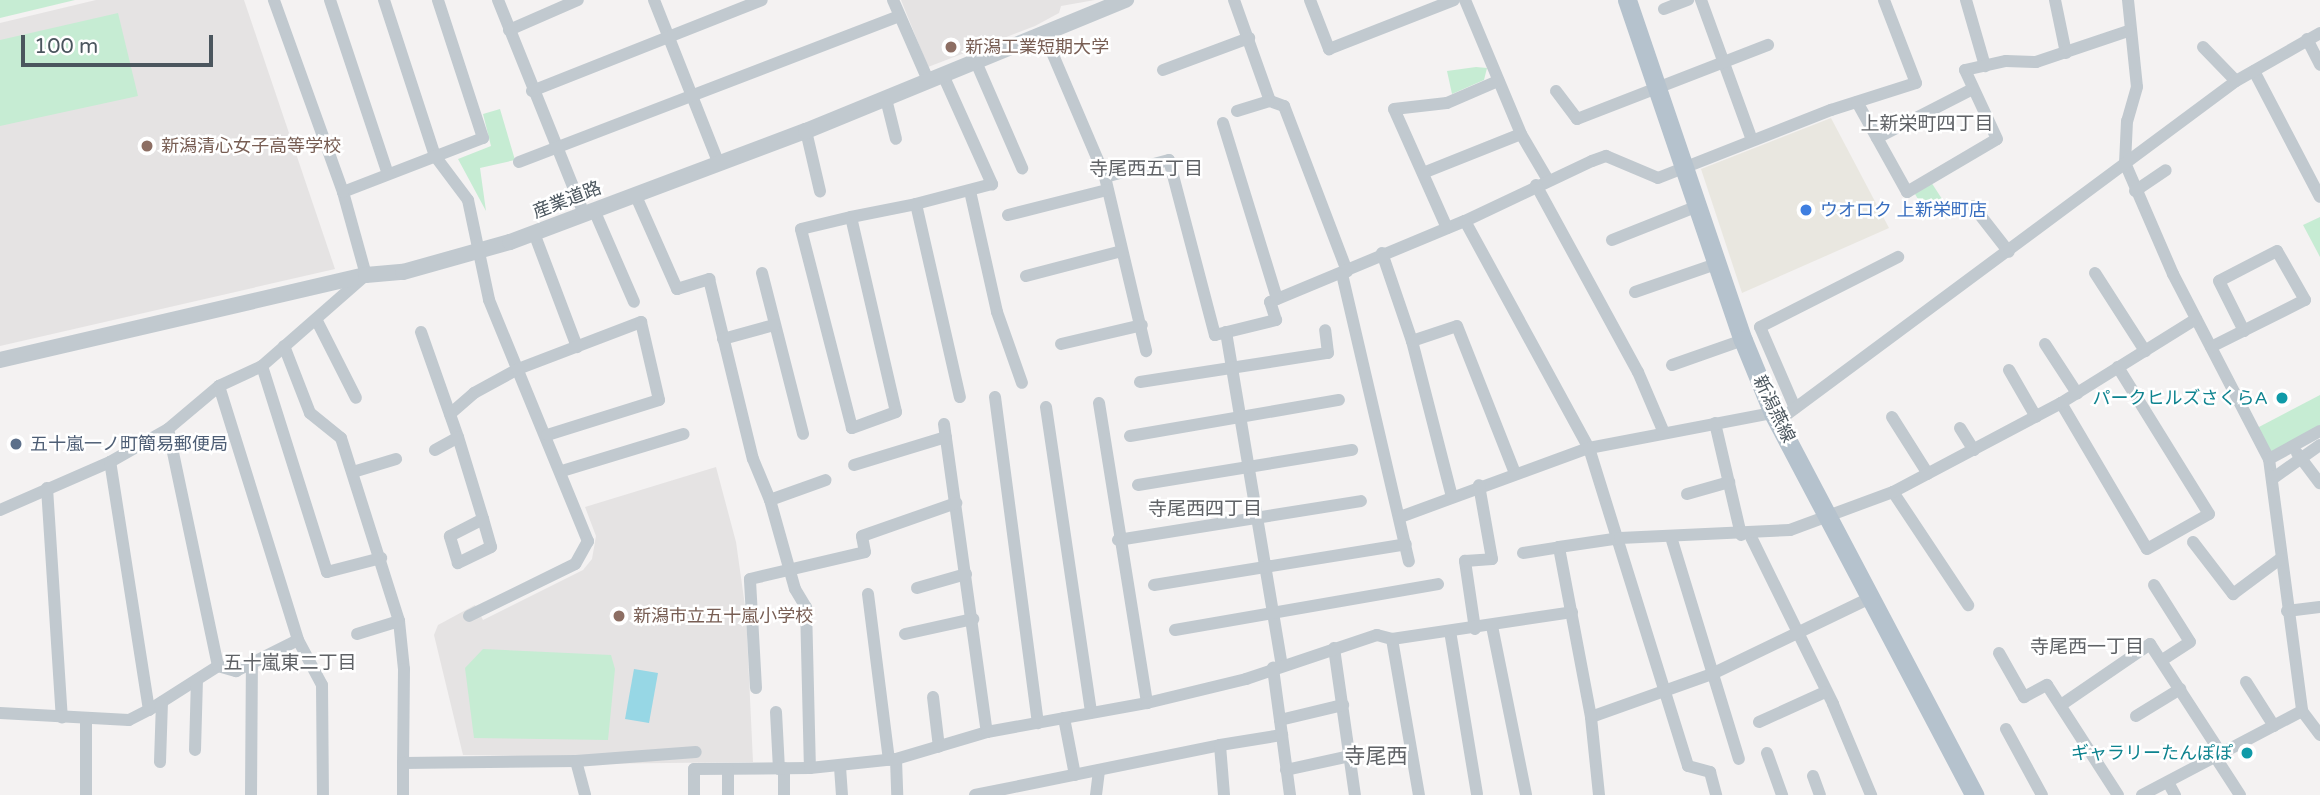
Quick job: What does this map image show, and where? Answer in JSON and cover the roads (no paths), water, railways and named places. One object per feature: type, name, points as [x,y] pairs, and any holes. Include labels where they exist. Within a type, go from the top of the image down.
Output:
[{"type":"main road","name":"新潟燕線","points":[[1627,0],[1716,264],[1743,340],[1775,417],[1828,515],[1868,599],[1974,795]]},
{"type":"street","points":[[0,510],[110,462],[168,429],[219,386],[261,366],[317,321],[366,275],[343,192],[274,0]]},
{"type":"street","points":[[330,0],[388,174]]},
{"type":"street","points":[[384,0],[435,156],[468,200],[489,300],[562,471],[588,541],[583,555],[575,564],[469,616]]},
{"type":"street","points":[[343,192],[483,138],[438,0]]},
{"type":"street","points":[[498,0],[556,152],[634,302]]},
{"type":"street","points":[[509,30],[577,0]]},
{"type":"street","points":[[654,0],[719,164]]},
{"type":"street","points":[[532,91],[762,0]]},
{"type":"street","points":[[851,217],[896,412],[852,428],[801,229],[851,217],[916,204],[992,184],[899,16],[893,0]]},
{"type":"street","name":"産業道路","points":[[0,360],[366,275],[403,272],[534,233],[806,131],[935,77],[1045,36],[1126,0]]},
{"type":"street","points":[[1234,0],[1270,101]]},
{"type":"street","points":[[1310,0],[1329,49],[1454,0]]},
{"type":"street","points":[[1465,0],[1542,182],[1638,372],[1664,433]]},
{"type":"street","points":[[1664,9],[1688,0]]},
{"type":"street","points":[[1701,0],[1752,141]]},
{"type":"street","points":[[1008,215],[1106,184],[1169,160],[1215,335],[1276,320],[1270,302],[1345,272],[1382,253],[1465,221],[1542,182],[1606,156],[1658,178],[1857,102],[1916,83],[1884,0]]},
{"type":"street","points":[[1966,0],[1985,66]]},
{"type":"street","points":[[2054,0],[2066,53]]},
{"type":"street","points":[[2128,0],[2137,87],[2127,121],[2125,163],[2135,191],[2196,319],[2269,459],[2302,711],[2320,735]]},
{"type":"street","points":[[519,162],[556,152],[899,16]]},
{"type":"street","points":[[1857,102],[1907,192],[1997,139],[1971,90],[1965,70],[2036,62],[2131,30]]},
{"type":"street","points":[[1400,517],[1479,485],[1589,447],[1715,423],[1775,417],[1795,408],[2009,252],[2236,81],[2307,38],[2320,33]]},
{"type":"street","points":[[1045,36],[1106,184],[1143,326],[1146,351]]},
{"type":"street","points":[[1163,70],[1249,38]]},
{"type":"street","points":[[2307,38],[2320,65]]},
{"type":"street","points":[[1556,91],[1577,119],[1768,45]]},
{"type":"street","points":[[2203,47],[2236,81]]},
{"type":"street","points":[[976,62],[1022,168]]},
{"type":"street","points":[[2253,71],[2320,197]]},
{"type":"street","points":[[1447,228],[1394,109],[1447,103],[1499,81]]},
{"type":"street","points":[[1877,138],[1971,90]]},
{"type":"street","points":[[886,99],[896,139]]},
{"type":"street","points":[[1237,111],[1270,101],[1284,106],[1345,272],[1409,561]]},
{"type":"street","points":[[1223,123],[1277,299]]},
{"type":"street","points":[[806,131],[820,191]]},
{"type":"street","points":[[1423,173],[1521,134]]},
{"type":"street","points":[[2135,191],[2165,170]]},
{"type":"street","points":[[970,191],[997,312],[1022,383]]},
{"type":"street","points":[[635,194],[677,289],[709,279],[753,459],[770,499],[795,589],[806,607],[810,768]]},
{"type":"street","points":[[916,204],[960,397]]},
{"type":"street","points":[[1612,240],[1698,206]]},
{"type":"street","points":[[1973,206],[2009,252]]},
{"type":"street","points":[[1465,221],[1589,447],[1620,538],[1688,766],[1710,772],[1716,795]]},
{"type":"street","points":[[534,233],[577,347]]},
{"type":"street","points":[[1026,276],[1122,251]]},
{"type":"street","points":[[2211,347],[2244,331],[2305,300],[2277,251],[2219,281],[2244,331]]},
{"type":"street","points":[[1382,253],[1412,341],[1452,497]]},
{"type":"street","points":[[1795,408],[1760,327],[1898,257]]},
{"type":"street","points":[[1635,292],[1716,264]]},
{"type":"street","points":[[762,273],[803,434]]},
{"type":"street","points":[[2095,273],[2145,351]]},
{"type":"street","points":[[1523,553],[1620,538],[1746,535],[1790,530],[1893,492],[1928,474],[2061,403],[2196,319]]},
{"type":"street","points":[[317,321],[356,398]]},
{"type":"street","points":[[450,414],[474,393],[519,369],[641,322],[659,400],[547,435]]},
{"type":"street","points":[[723,339],[774,325]]},
{"type":"street","points":[[1061,344],[1143,326]]},
{"type":"street","points":[[1412,341],[1457,326],[1515,473]]},
{"type":"street","points":[[1140,382],[1328,353],[1325,330]]},
{"type":"street","points":[[421,332],[483,519]]},
{"type":"street","points":[[1226,332],[1266,566],[1280,720],[1290,795]]},
{"type":"street","points":[[1672,365],[1743,340]]},
{"type":"street","points":[[2045,344],[2077,393]]},
{"type":"street","points":[[284,346],[310,413],[341,438],[353,472],[360,508],[381,558],[399,621],[404,670],[403,795]]},
{"type":"street","points":[[261,366],[327,572],[381,558]]},
{"type":"street","points":[[2061,403],[2147,549],[2209,514],[2118,367]]},
{"type":"street","points":[[2008,370],[2036,417]]},
{"type":"street","points":[[219,386],[298,640],[322,685],[323,795]]},
{"type":"street","points":[[995,397],[1038,723]]},
{"type":"street","points":[[1130,436],[1339,400]]},
{"type":"street","points":[[1099,403],[1118,540],[1147,703]]},
{"type":"street","points":[[1046,407],[1091,713]]},
{"type":"street","points":[[1892,417],[1928,474]]},
{"type":"street","points":[[1715,423],[1728,482],[1746,535],[1798,634],[1871,795]]},
{"type":"street","points":[[1960,428],[1974,450]]},
{"type":"street","points":[[168,429],[218,666]]},
{"type":"street","points":[[854,465],[945,430],[988,732]]},
{"type":"street","points":[[2272,479],[2296,452],[2320,431]]},
{"type":"street","points":[[562,471],[684,434]]},
{"type":"street","points":[[435,450],[458,437]]},
{"type":"street","points":[[2269,459],[2320,445]]},
{"type":"street","points":[[1138,485],[1352,450]]},
{"type":"street","points":[[2296,452],[2320,483]]},
{"type":"street","points":[[353,472],[396,459]]},
{"type":"street","points":[[110,462],[149,710]]},
{"type":"street","points":[[770,499],[826,480]]},
{"type":"street","points":[[1687,494],[1728,482]]},
{"type":"street","points":[[1475,629],[1465,561],[1492,559],[1479,485]]},
{"type":"street","points":[[47,488],[62,718]]},
{"type":"street","points":[[1893,492],[1968,605]]},
{"type":"street","points":[[1118,540],[1361,501]]},
{"type":"street","points":[[756,688],[750,579],[865,552],[862,536],[956,503]]},
{"type":"street","points":[[1671,537],[1739,758]]},
{"type":"street","points":[[2193,542],[2233,594],[2280,559]]},
{"type":"street","points":[[1154,585],[1406,544]]},
{"type":"street","points":[[1559,547],[1591,717],[1599,795]]},
{"type":"street","points":[[917,588],[966,574]]},
{"type":"street","points":[[1175,631],[1438,584]]},
{"type":"street","points":[[2154,585],[2190,642],[2162,660]]},
{"type":"street","points":[[868,594],[897,795]]},
{"type":"street","points":[[1591,717],[1667,693],[1712,674],[1868,599]]},
{"type":"street","points":[[2287,611],[2320,607]]},
{"type":"street","points":[[694,795],[694,769],[840,767],[893,760],[988,732],[1147,703],[1377,635],[1392,639],[1475,629],[1572,612]]},
{"type":"street","points":[[905,635],[974,619]]},
{"type":"street","points":[[357,634],[399,621]]},
{"type":"street","points":[[1492,626],[1526,795]]},
{"type":"street","points":[[1450,631],[1477,794]]},
{"type":"street","points":[[1392,639],[1419,795]]},
{"type":"street","points":[[0,713],[86,720],[130,720],[218,666],[236,671],[298,640]]},
{"type":"street","points":[[2061,705],[2150,644],[2180,689],[2240,795]]},
{"type":"street","points":[[1334,648],[1356,795]]},
{"type":"street","points":[[1999,653],[2024,697],[2047,685],[2118,795]]},
{"type":"street","points":[[251,795],[252,662]]},
{"type":"street","points":[[195,750],[197,680]]},
{"type":"street","points":[[2246,682],[2274,726]]},
{"type":"street","points":[[2136,716],[2180,689]]},
{"type":"street","points":[[1759,722],[1825,692]]},
{"type":"street","points":[[933,697],[939,747]]},
{"type":"street","points":[[160,762],[162,702]]},
{"type":"street","points":[[1280,720],[1342,705]]},
{"type":"street","points":[[2142,795],[2302,711]]},
{"type":"street","points":[[776,712],[784,795]]},
{"type":"street","points":[[1064,718],[1075,775]]},
{"type":"street","points":[[86,720],[86,795]]},
{"type":"street","points":[[2006,729],[2042,795]]},
{"type":"street","points":[[975,795],[1220,745],[1282,736]]},
{"type":"street","points":[[1220,745],[1224,795]]},
{"type":"street","points":[[403,763],[576,761],[696,752]]},
{"type":"street","points":[[1767,753],[1782,795]]},
{"type":"street","points":[[1286,770],[1350,756]]},
{"type":"street","points":[[576,761],[585,795]]},
{"type":"street","points":[[840,767],[842,795]]},
{"type":"street","points":[[728,769],[728,795]]},
{"type":"street","points":[[1096,795],[1098,770]]},
{"type":"street","points":[[1813,776],[1820,795]]},
{"type":"street","points":[[2168,782],[2175,795]]},
{"type":"water","points":[[634,669],[658,673],[649,723],[625,719]]},
{"type":"place","name":"新潟工業短期大学","points":[[951,47]]},
{"type":"place","name":"新潟清心女子高等学校","points":[[147,146]]},
{"type":"place","name":"ウオロク 上新栄町店","points":[[1806,210]]},
{"type":"place","name":"パークヒルズさくらA","points":[[2282,398]]},
{"type":"place","name":"五十嵐一ノ町簡易郵便局","points":[[16,444]]},
{"type":"place","name":"新潟市立五十嵐小学校","points":[[619,616]]},
{"type":"place","name":"ギャラリーたんぽぽ","points":[[2247,753]]},
{"type":"district","name":"上新栄町四丁目","points":[[1927,125]]},
{"type":"district","name":"寺尾西五丁目","points":[[1146,170]]},
{"type":"district","name":"寺尾西四丁目","points":[[1205,510]]},
{"type":"district","name":"寺尾西一丁目","points":[[2087,648]]},
{"type":"district","name":"五十嵐東二丁目","points":[[290,664]]},
{"type":"district","name":"寺尾西","points":[[1376,757]]}]
